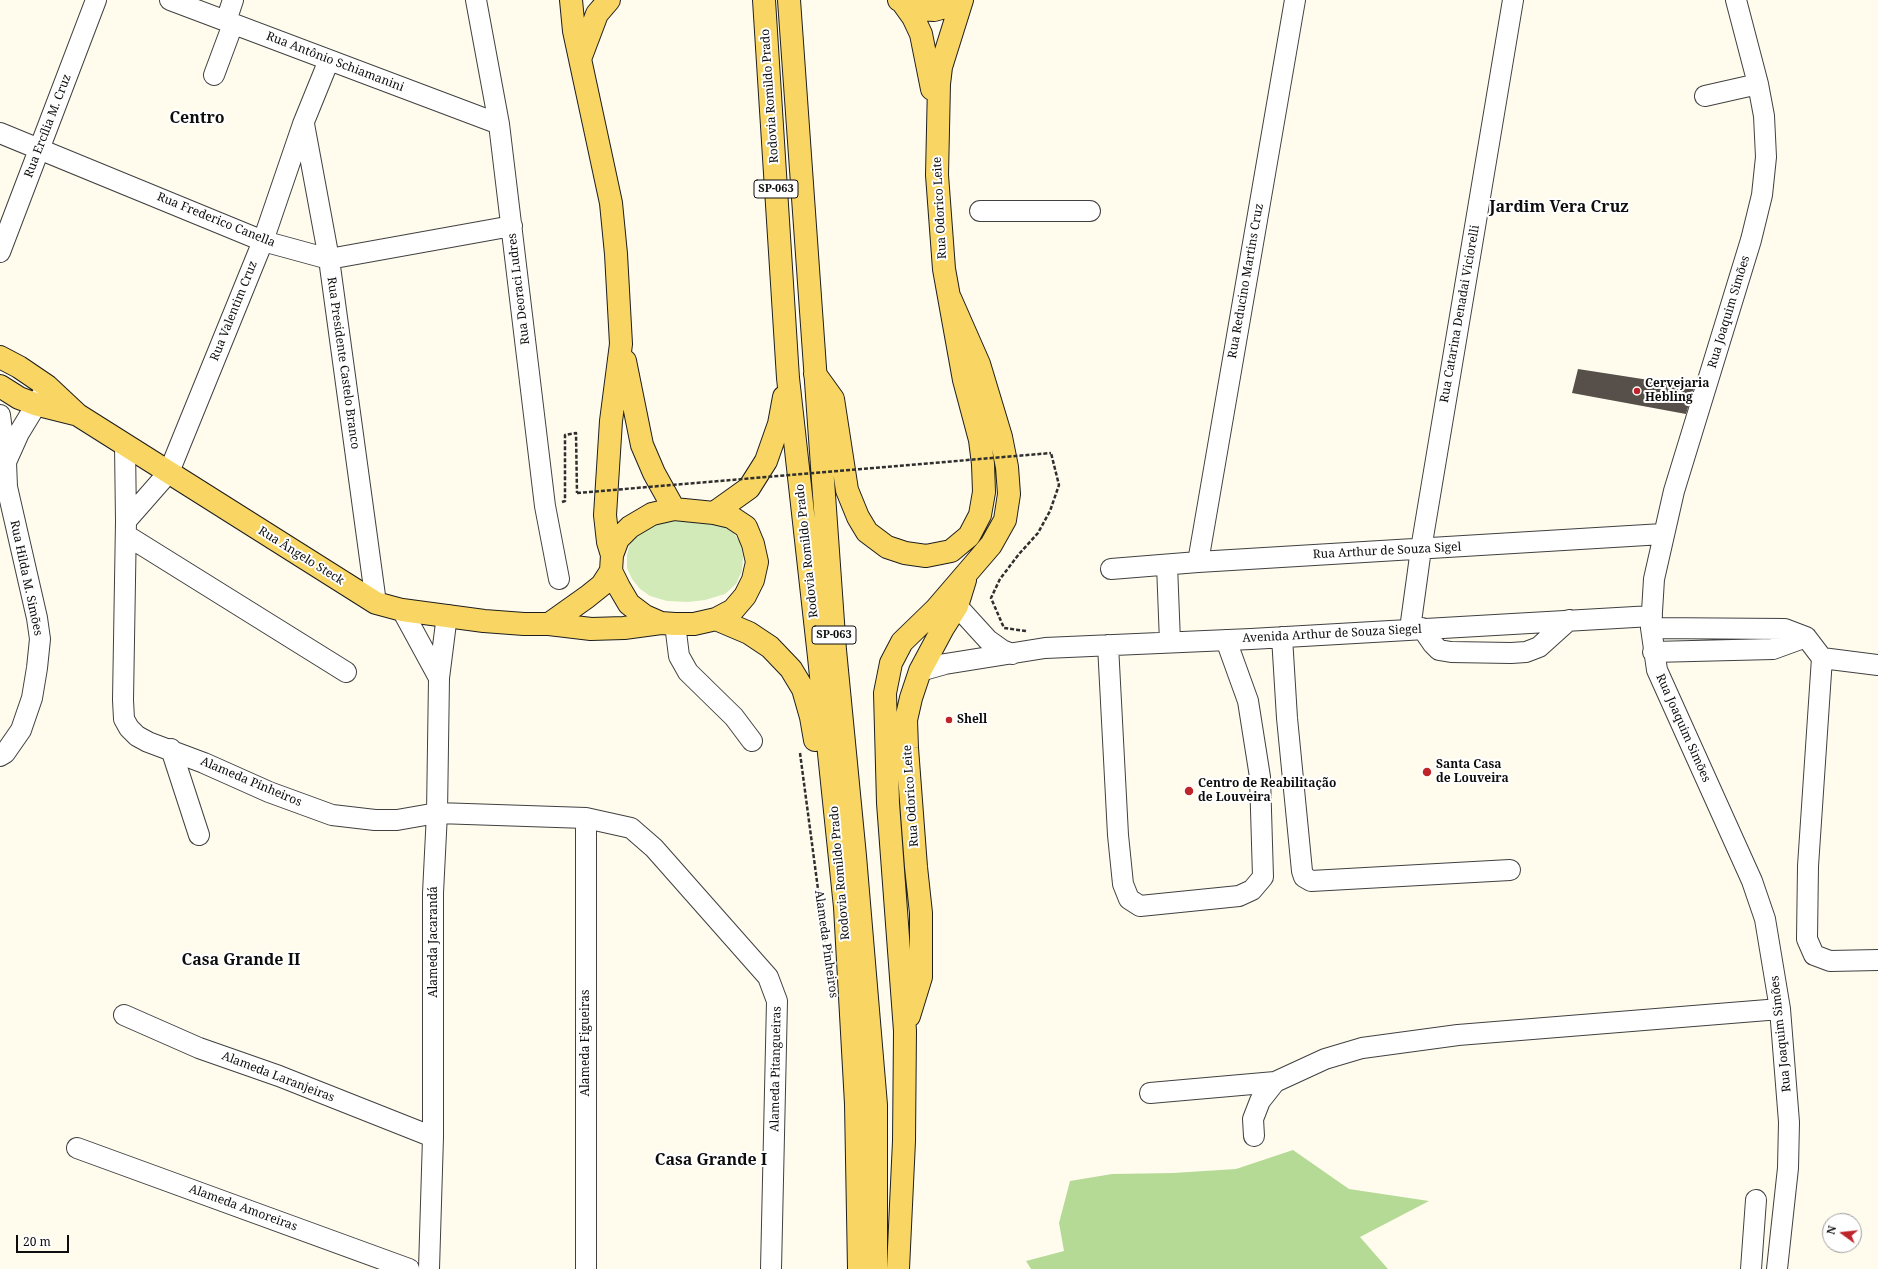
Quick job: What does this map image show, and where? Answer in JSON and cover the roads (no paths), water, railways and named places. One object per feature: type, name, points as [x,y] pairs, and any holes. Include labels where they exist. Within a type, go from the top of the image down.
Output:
[{"type":"main road","points":[[571,0],[574,31],[611,203],[616,254],[621,344],[642,445],[654,473],[674,509]]},
{"type":"main road","points":[[580,58],[598,14],[610,0]]},
{"type":"main road","name":"Rodovia Romildo Prado","points":[[764,0],[788,378],[845,907],[856,1104],[859,1269]]},
{"type":"main road","name":"Rodovia Romildo Prado","points":[[789,0],[835,650],[855,856],[876,1105],[876,1269]]},
{"type":"main road","points":[[901,2],[918,9],[934,10],[949,6],[958,0]]},
{"type":"main road","name":"Rua Odorico Leite","points":[[950,298],[941,248],[937,175],[938,118],[941,67],[962,0]]},
{"type":"main road","name":"Rua Odorico Leite","points":[[901,2],[913,17],[921,34],[938,118]]},
{"type":"main road","points":[[815,374],[833,399],[848,490],[858,516],[867,532],[887,547],[905,553],[926,556],[951,551],[969,536],[980,515],[984,492],[984,464],[980,440],[964,380],[950,298]]},
{"type":"main road","points":[[898,1269],[904,1141],[905,1031],[888,803],[885,693],[891,663],[902,642],[936,609],[967,571],[991,545],[1005,520],[1009,494],[1007,467],[1001,437],[978,364],[950,298]]},
{"type":"main road","points":[[612,563],[605,515],[608,453],[621,344]]},
{"type":"main road","name":"Rua Ângelo Steck","points":[[0,357],[19,367],[47,386],[78,415],[376,603],[402,610],[484,621],[549,624],[591,629],[624,628],[668,623],[694,624],[716,619],[733,610],[745,596],[753,580],[757,562],[753,544],[746,527],[730,517],[714,513],[674,509],[652,514],[630,527],[618,539],[612,563],[602,585],[549,624]]},
{"type":"main road","points":[[714,513],[749,488],[766,461],[779,424],[788,378]]},
{"type":"main road","name":"Rua Ângelo Steck","points":[[0,390],[35,404],[78,415]]},
{"type":"main road","name":"Rua Ângelo Steck","points":[[612,563],[619,588],[629,604],[645,616],[668,623]]},
{"type":"main road","name":"Rua Odorico Leite","points":[[905,1031],[921,977],[921,913],[916,867],[906,720],[911,698],[920,671],[943,628],[957,606],[967,571]]},
{"type":"main road","points":[[716,619],[748,633],[770,647],[791,669],[802,689],[812,716],[830,837],[845,907]]},
{"type":"street","name":"Rua Ercília M. Cruz","points":[[0,252],[96,0]]},
{"type":"street","name":"Rua Antônio Schiamanini","points":[[170,0],[499,124]]},
{"type":"street","points":[[214,75],[230,22],[233,0]]},
{"type":"street","name":"Rua Deoraci Ludres","points":[[476,0],[499,124],[545,506],[559,579]]},
{"type":"street","name":"Rua Reducino Martins Cruz","points":[[1198,562],[1295,0]]},
{"type":"street","name":"Rua Catarina Denadai Viciorelli","points":[[1416,628],[1420,549],[1513,0]]},
{"type":"street","name":"Rua Joaquim Simões","points":[[1736,0],[1758,84],[1764,116],[1766,157],[1762,195],[1751,240],[1674,491],[1654,579],[1652,622],[1657,670],[1752,881],[1765,919],[1780,1009],[1789,1122],[1788,1168],[1777,1269]]},
{"type":"street","name":"Rua Valentim Cruz","points":[[169,472],[263,241],[304,124],[330,60]]},
{"type":"street","points":[[1706,96],[1758,84]]},
{"type":"street","name":"Rua Presidente Castelo Branco","points":[[304,124],[329,259],[376,603]]},
{"type":"street","name":"Rua Frederico Canella","points":[[0,133],[40,148],[263,241],[329,259],[512,226]]},
{"type":"street","points":[[980,211],[1090,211]]},
{"type":"street","points":[[0,390],[6,379],[19,367]]},
{"type":"street","name":"Rua Hilda M. Simões","points":[[6,462],[19,433],[47,386]]},
{"type":"street","name":"Rua Hilda M. Simões","points":[[0,415],[6,462],[7,487],[37,618],[40,640],[32,698],[21,730],[5,753],[0,756]]},
{"type":"street","name":"Alameda Pinheiros","points":[[125,445],[126,528],[123,700],[124,719],[129,728],[137,736],[148,742],[171,749],[269,792],[332,815],[375,820],[397,820],[437,813],[586,818]]},
{"type":"street","points":[[169,472],[126,528],[346,672]]},
{"type":"street","name":"Rua Arthur de Souza Sigel","points":[[1111,569],[1198,562],[1663,534]]},
{"type":"street","points":[[1167,565],[1170,642]]},
{"type":"street","points":[[957,606],[988,640],[1002,650],[1012,654]]},
{"type":"street","points":[[402,610],[439,678]]},
{"type":"street","name":"Alameda Jacarandá","points":[[428,1269],[434,1137],[433,893],[437,813],[439,678],[447,615]]},
{"type":"street","points":[[1416,628],[1439,650],[1451,652],[1510,653],[1526,652],[1539,647],[1569,620]]},
{"type":"street","name":"Avenida Arthur de Souza Siegel","points":[[920,671],[945,664],[1045,648],[1108,644],[1226,640],[1569,620],[1652,622],[1786,629],[1806,637]]},
{"type":"street","points":[[668,623],[679,656],[688,672],[734,717],[752,741]]},
{"type":"street","points":[[1282,637],[1287,718],[1302,871],[1304,877],[1311,881],[1510,870]]},
{"type":"street","points":[[1654,652],[1772,649],[1806,637],[1822,658],[1808,866],[1807,939],[1814,955],[1830,961],[1878,960]]},
{"type":"street","points":[[1108,644],[1118,835],[1123,884],[1129,900],[1140,906],[1239,896],[1252,890],[1263,877],[1260,777],[1248,701],[1226,640]]},
{"type":"street","points":[[1822,658],[1878,665]]},
{"type":"street","points":[[171,749],[199,835]]},
{"type":"street","name":"Alameda Figueiras","points":[[586,818],[586,1269]]},
{"type":"street","name":"Alameda Pitangueiras","points":[[586,818],[632,828],[654,848],[768,977],[777,1001],[771,1269]]},
{"type":"street","points":[[1150,1093],[1276,1082],[1325,1059],[1362,1048],[1458,1035],[1780,1009]]},
{"type":"street","name":"Alameda Laranjeiras","points":[[124,1015],[199,1048],[279,1076],[434,1137]]},
{"type":"street","points":[[1254,1136],[1253,1119],[1260,1101],[1276,1082]]},
{"type":"street","name":"Alameda Amoreiras","points":[[77,1148],[409,1269]]},
{"type":"street","points":[[1751,1269],[1756,1200]]},
{"type":"place","name":"Cervejaria Hebling","points":[[1637,391]]},
{"type":"place","name":"Shell","points":[[949,720]]},
{"type":"place","name":"Santa Casa de Louveira","points":[[1427,772]]},
{"type":"place","name":"Centro de Reabilitação de Louveira","points":[[1189,791]]},
{"type":"district","name":"Centro","points":[[197,118]]},
{"type":"district","name":"Jardim Vera Cruz","points":[[1559,207]]},
{"type":"district","name":"Casa Grande II","points":[[241,960]]},
{"type":"district","name":"Casa Grande I","points":[[711,1160]]}]
